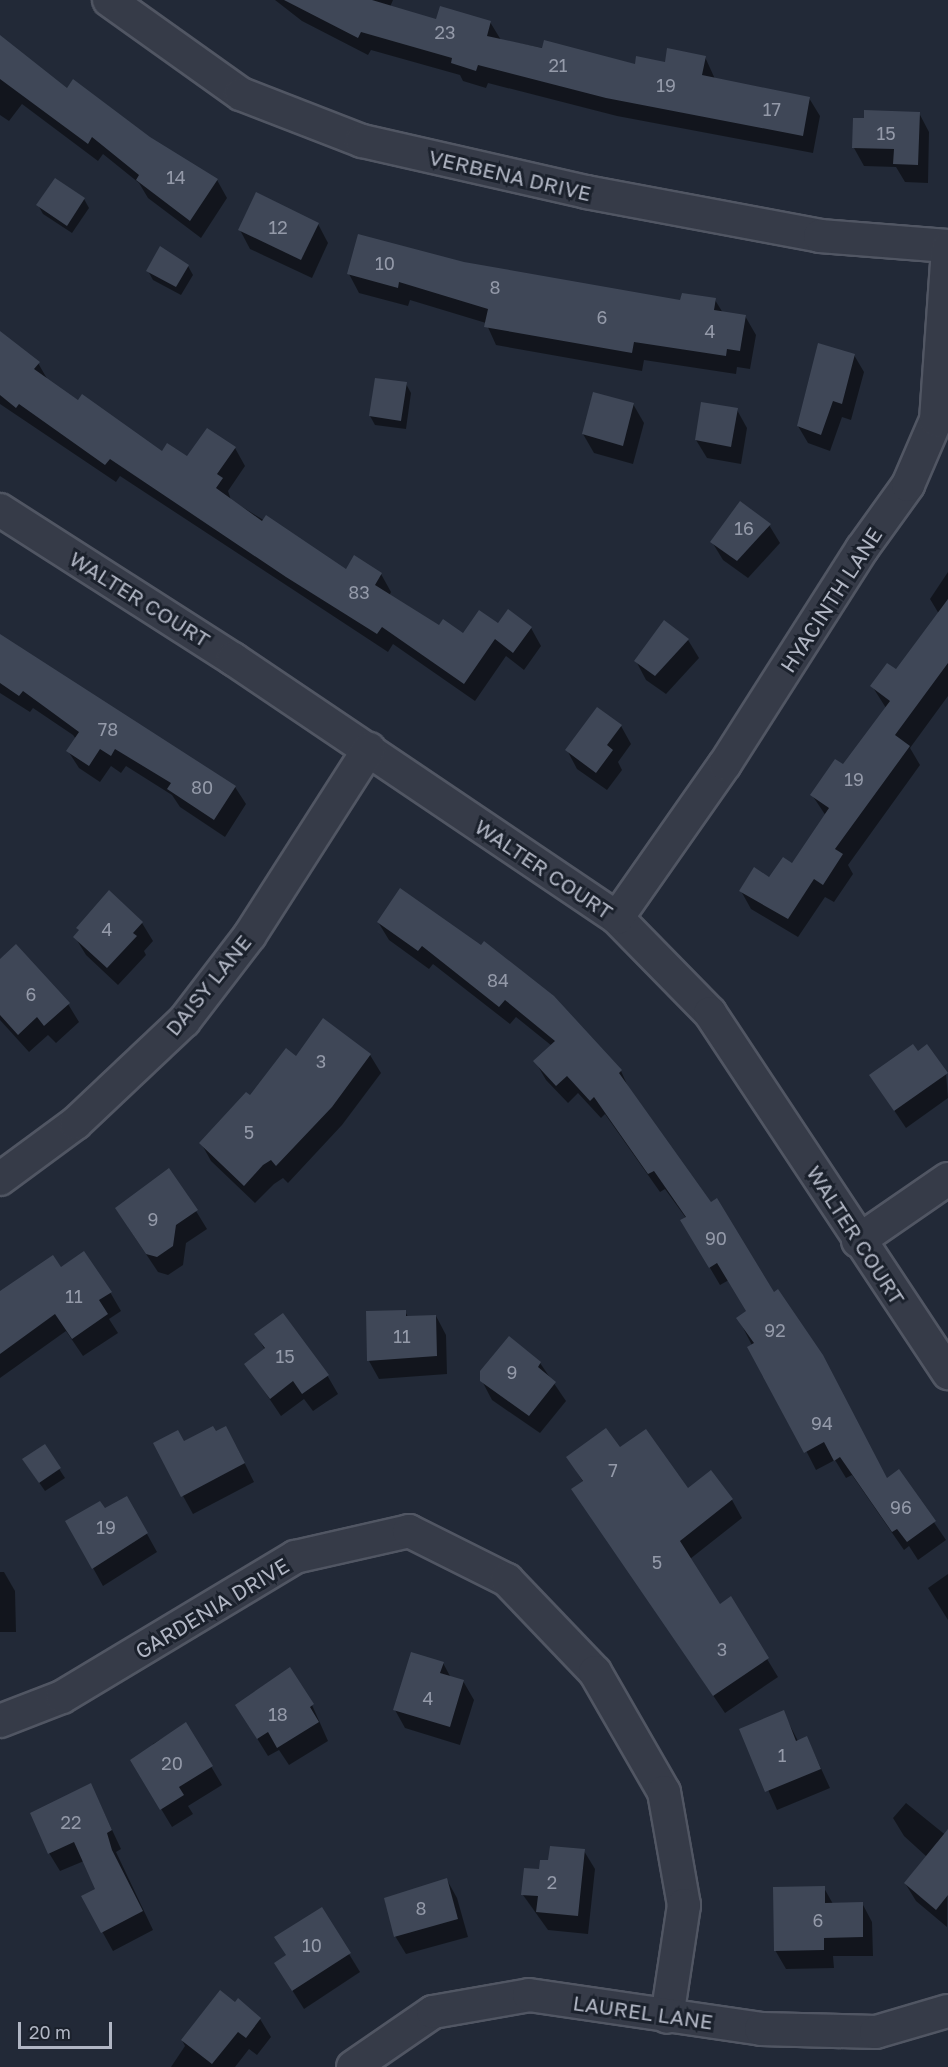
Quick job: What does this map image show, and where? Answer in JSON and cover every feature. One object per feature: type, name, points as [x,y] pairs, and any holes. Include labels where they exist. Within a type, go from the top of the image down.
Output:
[{"type":"street","name":"VERBENA DRIVE","points":[[109,0],[240,94],[362,141],[586,192],[820,236],[948,247]]},
{"type":"street","name":"HYACINTH LANE","points":[[617,918],[725,764],[862,549],[908,485],[936,420],[948,247]]},
{"type":"street","name":"WALTER COURT","points":[[0,510],[369,749],[617,918],[710,1013],[787,1127],[858,1241],[948,1372]]},
{"type":"street","name":"DAISY LANE","points":[[0,1179],[76,1123],[184,1021],[250,935],[369,749]]},
{"type":"street","points":[[858,1241],[948,1179]]},
{"type":"street","name":"GARDENIA DRIVE","points":[[0,1722],[62,1697],[295,1557],[409,1531],[507,1580],[595,1672],[664,1792],[684,1905],[667,2017]]},
{"type":"street","name":"LAUREL LANE","points":[[353,2067],[433,2012],[529,1995],[761,2029],[876,2032],[948,2011]]},
{"type":"building","points":[[284,0],[372,0],[436,19],[440,6],[491,21],[487,36],[542,48],[544,40],[635,64],[636,56],[665,62],[667,48],[706,56],[702,75],[810,97],[803,136],[606,98],[478,65],[476,71],[451,63],[452,58],[361,32],[358,38]]},
{"type":"building","points":[[0,35],[67,88],[73,79],[150,137],[218,179],[190,221],[136,180],[139,175],[92,137],[88,144],[0,79]]},
{"type":"building","points":[[864,110],[920,112],[918,165],[893,164],[894,149],[852,148],[853,118],[864,118]]},
{"type":"building","points":[[55,178],[85,198],[67,226],[36,205]]},
{"type":"building","points":[[256,192],[319,223],[301,260],[238,230]]},
{"type":"building","points":[[358,234],[464,262],[680,300],[682,293],[716,298],[714,310],[746,315],[740,351],[727,349],[726,356],[634,342],[632,353],[484,327],[488,309],[399,282],[398,288],[347,274]]},
{"type":"building","points":[[160,246],[189,265],[176,287],[146,271]]},
{"type":"building","points":[[0,331],[40,362],[34,369],[78,400],[82,394],[162,451],[167,443],[187,456],[207,428],[236,447],[217,474],[223,478],[216,488],[262,521],[266,515],[346,569],[354,555],[382,573],[375,585],[439,625],[443,619],[463,633],[479,610],[498,623],[508,609],[532,627],[513,653],[495,639],[464,684],[382,627],[377,634],[286,577],[110,459],[105,465],[19,404],[16,408],[0,395]]},
{"type":"building","points":[[818,343],[855,354],[842,404],[833,401],[821,435],[797,426]]},
{"type":"building","points":[[375,378],[407,382],[401,421],[369,416]]},
{"type":"building","points":[[593,392],[634,403],[623,446],[582,434]]},
{"type":"building","points":[[701,402],[738,408],[731,447],[695,440]]},
{"type":"building","points":[[740,501],[771,524],[737,561],[710,542]]},
{"type":"building","points":[[948,599],[948,663],[895,735],[910,746],[835,849],[843,854],[823,885],[814,879],[788,919],[739,891],[754,867],[769,877],[783,857],[792,863],[829,808],[810,795],[835,759],[843,764],[890,701],[870,686],[887,663],[896,669]]},
{"type":"building","points":[[664,620],[689,639],[655,676],[634,661]]},
{"type":"building","points":[[0,634],[236,786],[214,820],[167,789],[171,783],[115,749],[111,756],[100,749],[89,766],[66,751],[79,732],[23,691],[19,696],[0,683]]},
{"type":"building","points":[[597,707],[622,725],[607,745],[613,750],[596,773],[565,750]]},
{"type":"building","points":[[400,888],[481,945],[484,941],[554,996],[622,1070],[619,1073],[711,1202],[717,1198],[774,1292],[778,1289],[823,1355],[887,1478],[899,1469],[936,1521],[907,1542],[897,1529],[892,1532],[840,1457],[834,1461],[824,1442],[804,1453],[747,1347],[754,1343],[736,1318],[746,1311],[717,1263],[709,1268],[680,1220],[686,1217],[654,1171],[648,1174],[594,1097],[590,1101],[567,1076],[556,1086],[533,1061],[555,1041],[505,1000],[499,1007],[422,946],[418,951],[377,922]]},
{"type":"building","points":[[109,890],[143,922],[133,933],[137,936],[107,968],[73,937],[79,930],[76,928]]},
{"type":"building","points":[[16,944],[70,1003],[44,1026],[37,1017],[18,1035],[0,1015],[0,959]]},
{"type":"building","points":[[323,1018],[371,1054],[332,1107],[276,1166],[271,1160],[263,1165],[244,1186],[199,1143],[246,1092],[250,1095],[286,1048],[296,1056]]},
{"type":"building","points":[[913,1044],[918,1051],[927,1044],[948,1073],[894,1111],[869,1075]]},
{"type":"building","points":[[169,1168],[198,1210],[176,1225],[173,1246],[157,1257],[146,1254],[115,1208]]},
{"type":"building","points":[[84,1251],[112,1292],[99,1300],[108,1314],[72,1339],[55,1314],[0,1354],[0,1291],[53,1255],[61,1267]]},
{"type":"building","points":[[406,1310],[406,1316],[436,1315],[437,1356],[367,1361],[366,1311]]},
{"type":"building","points":[[283,1313],[329,1375],[302,1394],[293,1381],[270,1399],[244,1364],[265,1348],[254,1334]]},
{"type":"building","points":[[509,1336],[541,1362],[538,1367],[556,1382],[529,1416],[480,1381],[480,1371]]},
{"type":"building","points":[[213,1426],[216,1431],[226,1426],[245,1463],[181,1497],[153,1443],[178,1430],[184,1441]]},
{"type":"building","points":[[606,1428],[620,1447],[646,1429],[688,1488],[711,1470],[733,1499],[680,1541],[720,1604],[731,1596],[769,1658],[713,1696],[571,1489],[583,1481],[566,1457]]},
{"type":"building","points":[[45,1444],[61,1468],[39,1483],[22,1459]]},
{"type":"building","points":[[127,1496],[148,1533],[92,1569],[65,1521],[100,1501],[105,1508]]},
{"type":"building","points":[[411,1652],[444,1662],[440,1673],[464,1680],[450,1727],[393,1710]]},
{"type":"building","points":[[290,1667],[314,1704],[310,1707],[319,1722],[277,1748],[268,1732],[257,1739],[235,1705]]},
{"type":"building","points":[[784,1710],[796,1741],[807,1736],[821,1769],[765,1792],[739,1729]]},
{"type":"building","points":[[186,1722],[213,1766],[179,1787],[184,1795],[160,1810],[130,1760]]},
{"type":"building","points":[[91,1783],[112,1830],[107,1833],[112,1850],[143,1911],[101,1933],[81,1896],[95,1889],[74,1842],[48,1854],[30,1813]]},
{"type":"building","points":[[948,1829],[948,1895],[936,1910],[904,1883]]},
{"type":"building","points":[[550,1846],[585,1849],[578,1916],[536,1912],[538,1896],[521,1895],[524,1868],[539,1869],[540,1860],[548,1860]]},
{"type":"building","points":[[447,1878],[458,1919],[394,1937],[384,1898]]},
{"type":"building","points":[[825,1886],[825,1903],[863,1902],[863,1937],[824,1938],[824,1950],[774,1951],[773,1887]]},
{"type":"building","points":[[322,1907],[351,1953],[292,1991],[274,1963],[286,1955],[274,1937]]},
{"type":"building","points":[[220,1990],[235,2002],[238,1998],[261,2018],[246,2038],[238,2032],[212,2064],[181,2040]]}]
